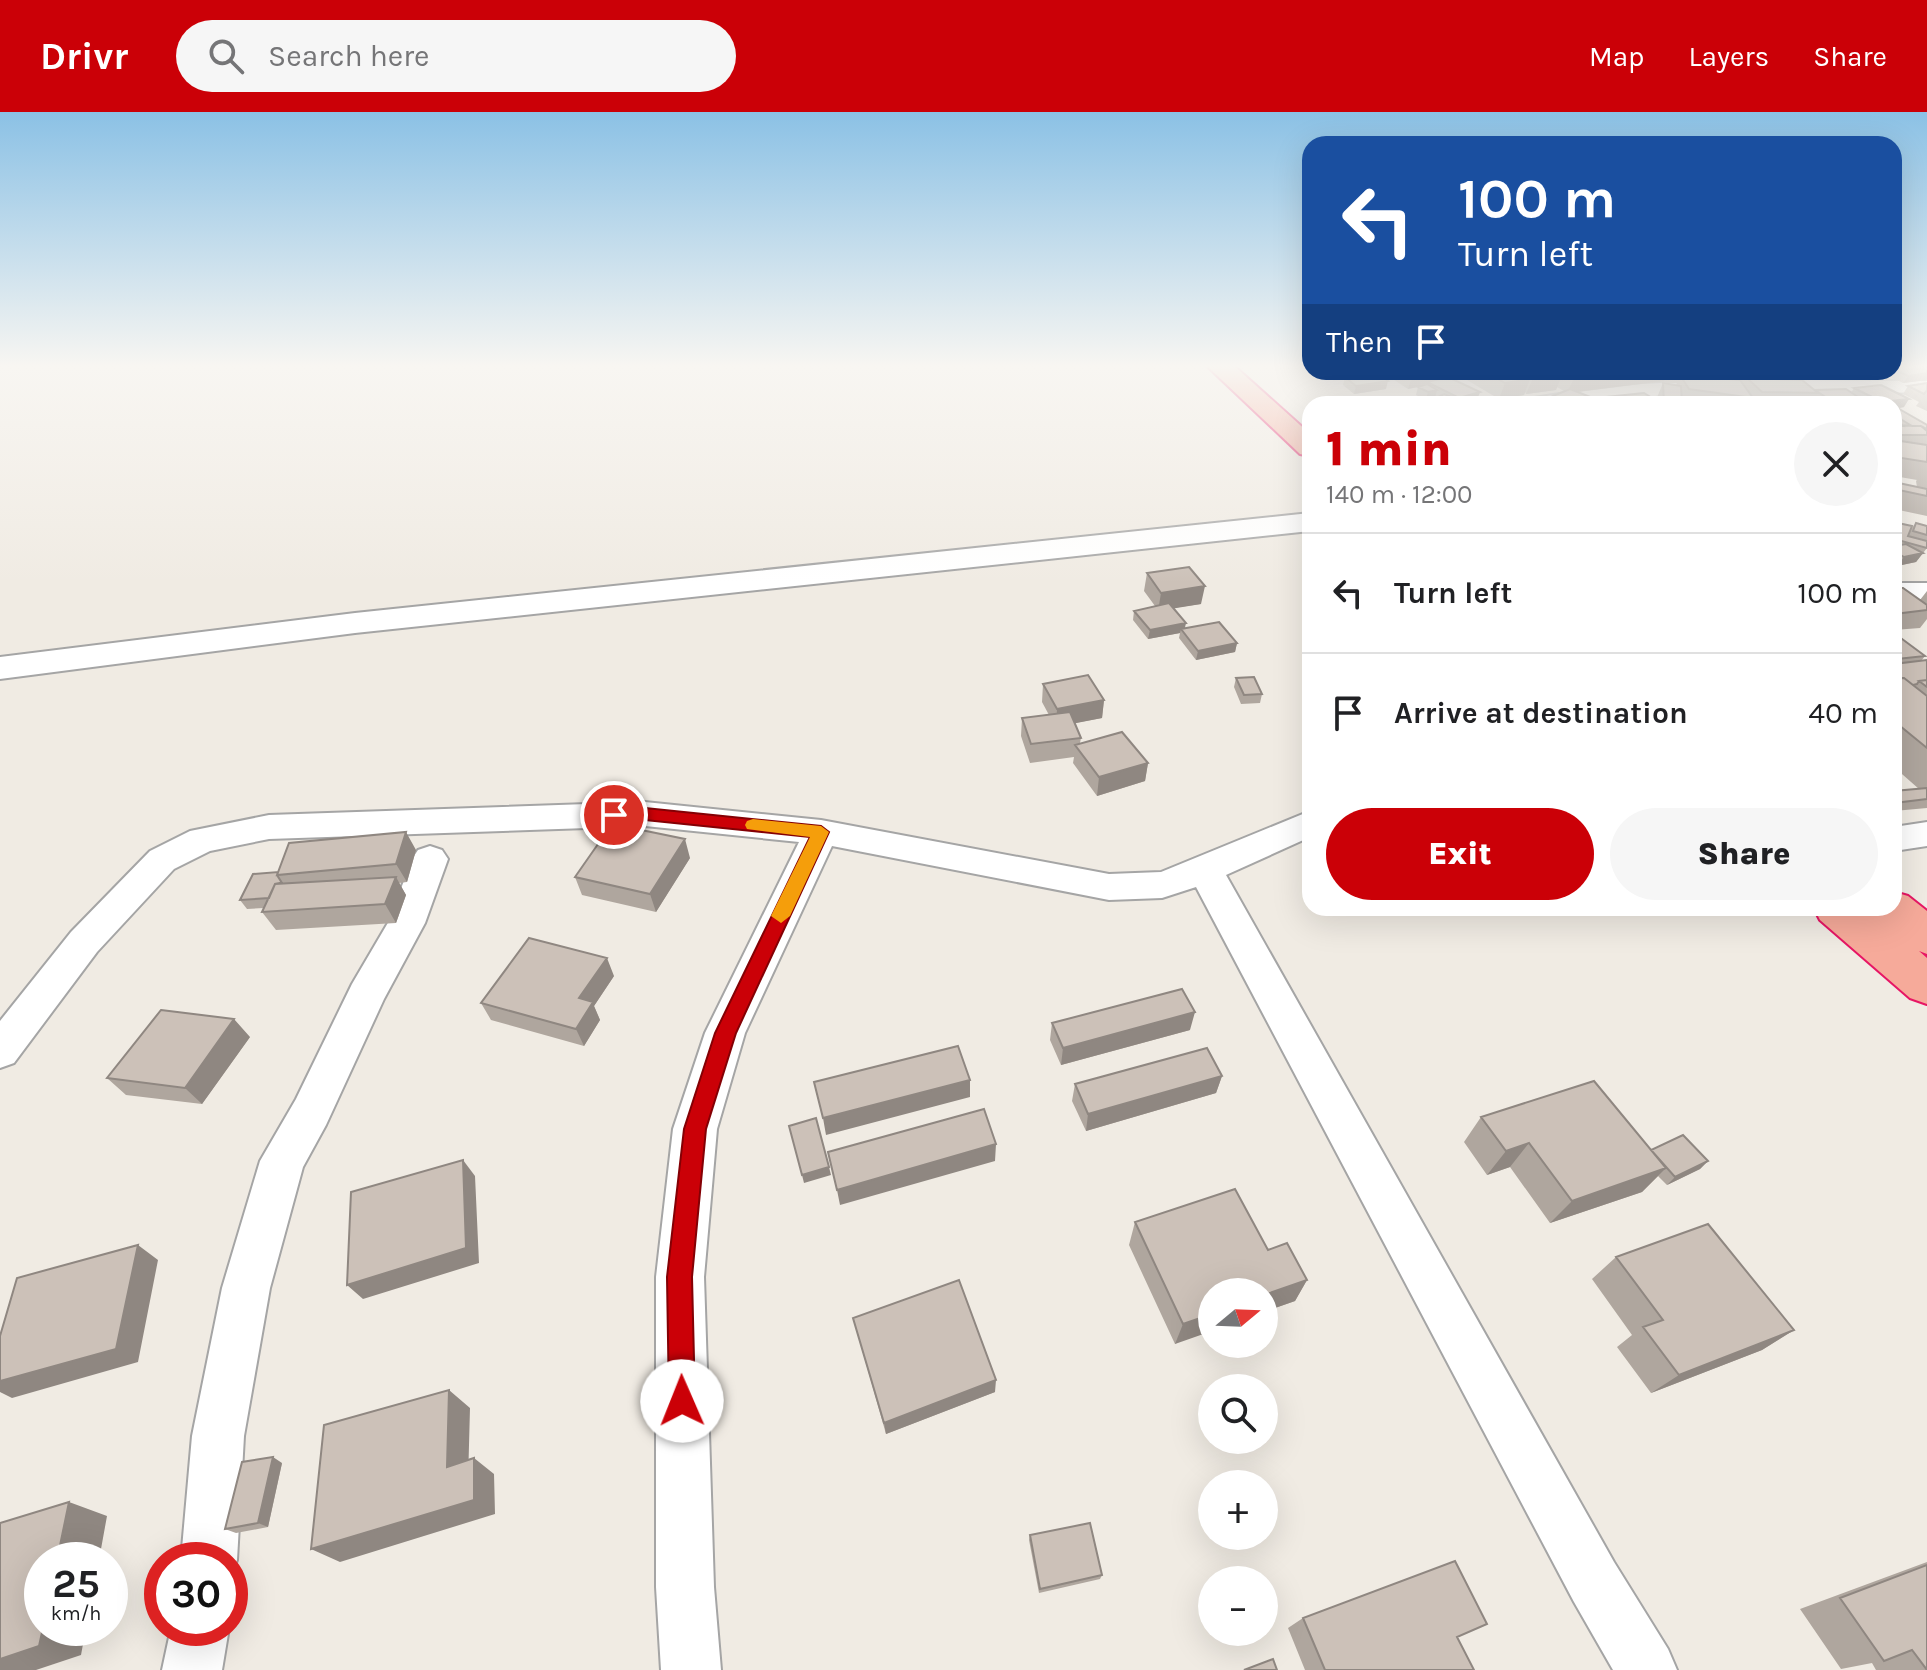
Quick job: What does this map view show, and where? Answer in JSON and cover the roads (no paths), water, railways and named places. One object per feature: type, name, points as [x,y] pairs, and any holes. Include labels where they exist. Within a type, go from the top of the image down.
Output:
[{"type":"highway","points":[[1845,916],[1927,985]]},
{"type":"highway","points":[[1902,916],[1927,936]]},
{"type":"street","points":[[0,668],[355,623],[1302,523]]},
{"type":"street","points":[[1902,591],[1927,591]]},
{"type":"street","points":[[0,1051],[84,942],[162,860],[202,840],[269,827],[645,814],[821,832],[1109,887],[1162,885],[1205,870],[1302,827]]},
{"type":"street","points":[[691,1670],[685,1587],[680,1277],[695,1129],[725,1033],[821,832]]},
{"type":"street","points":[[1902,838],[1927,834]]},
{"type":"street","points":[[210,1542],[218,1436],[246,1288],[282,1161],[311,1112],[366,995],[407,923],[430,859]]},
{"type":"street","points":[[1205,870],[1594,1582],[1647,1670]]},
{"type":"street","points":[[192,1670],[197,1646]]}]
